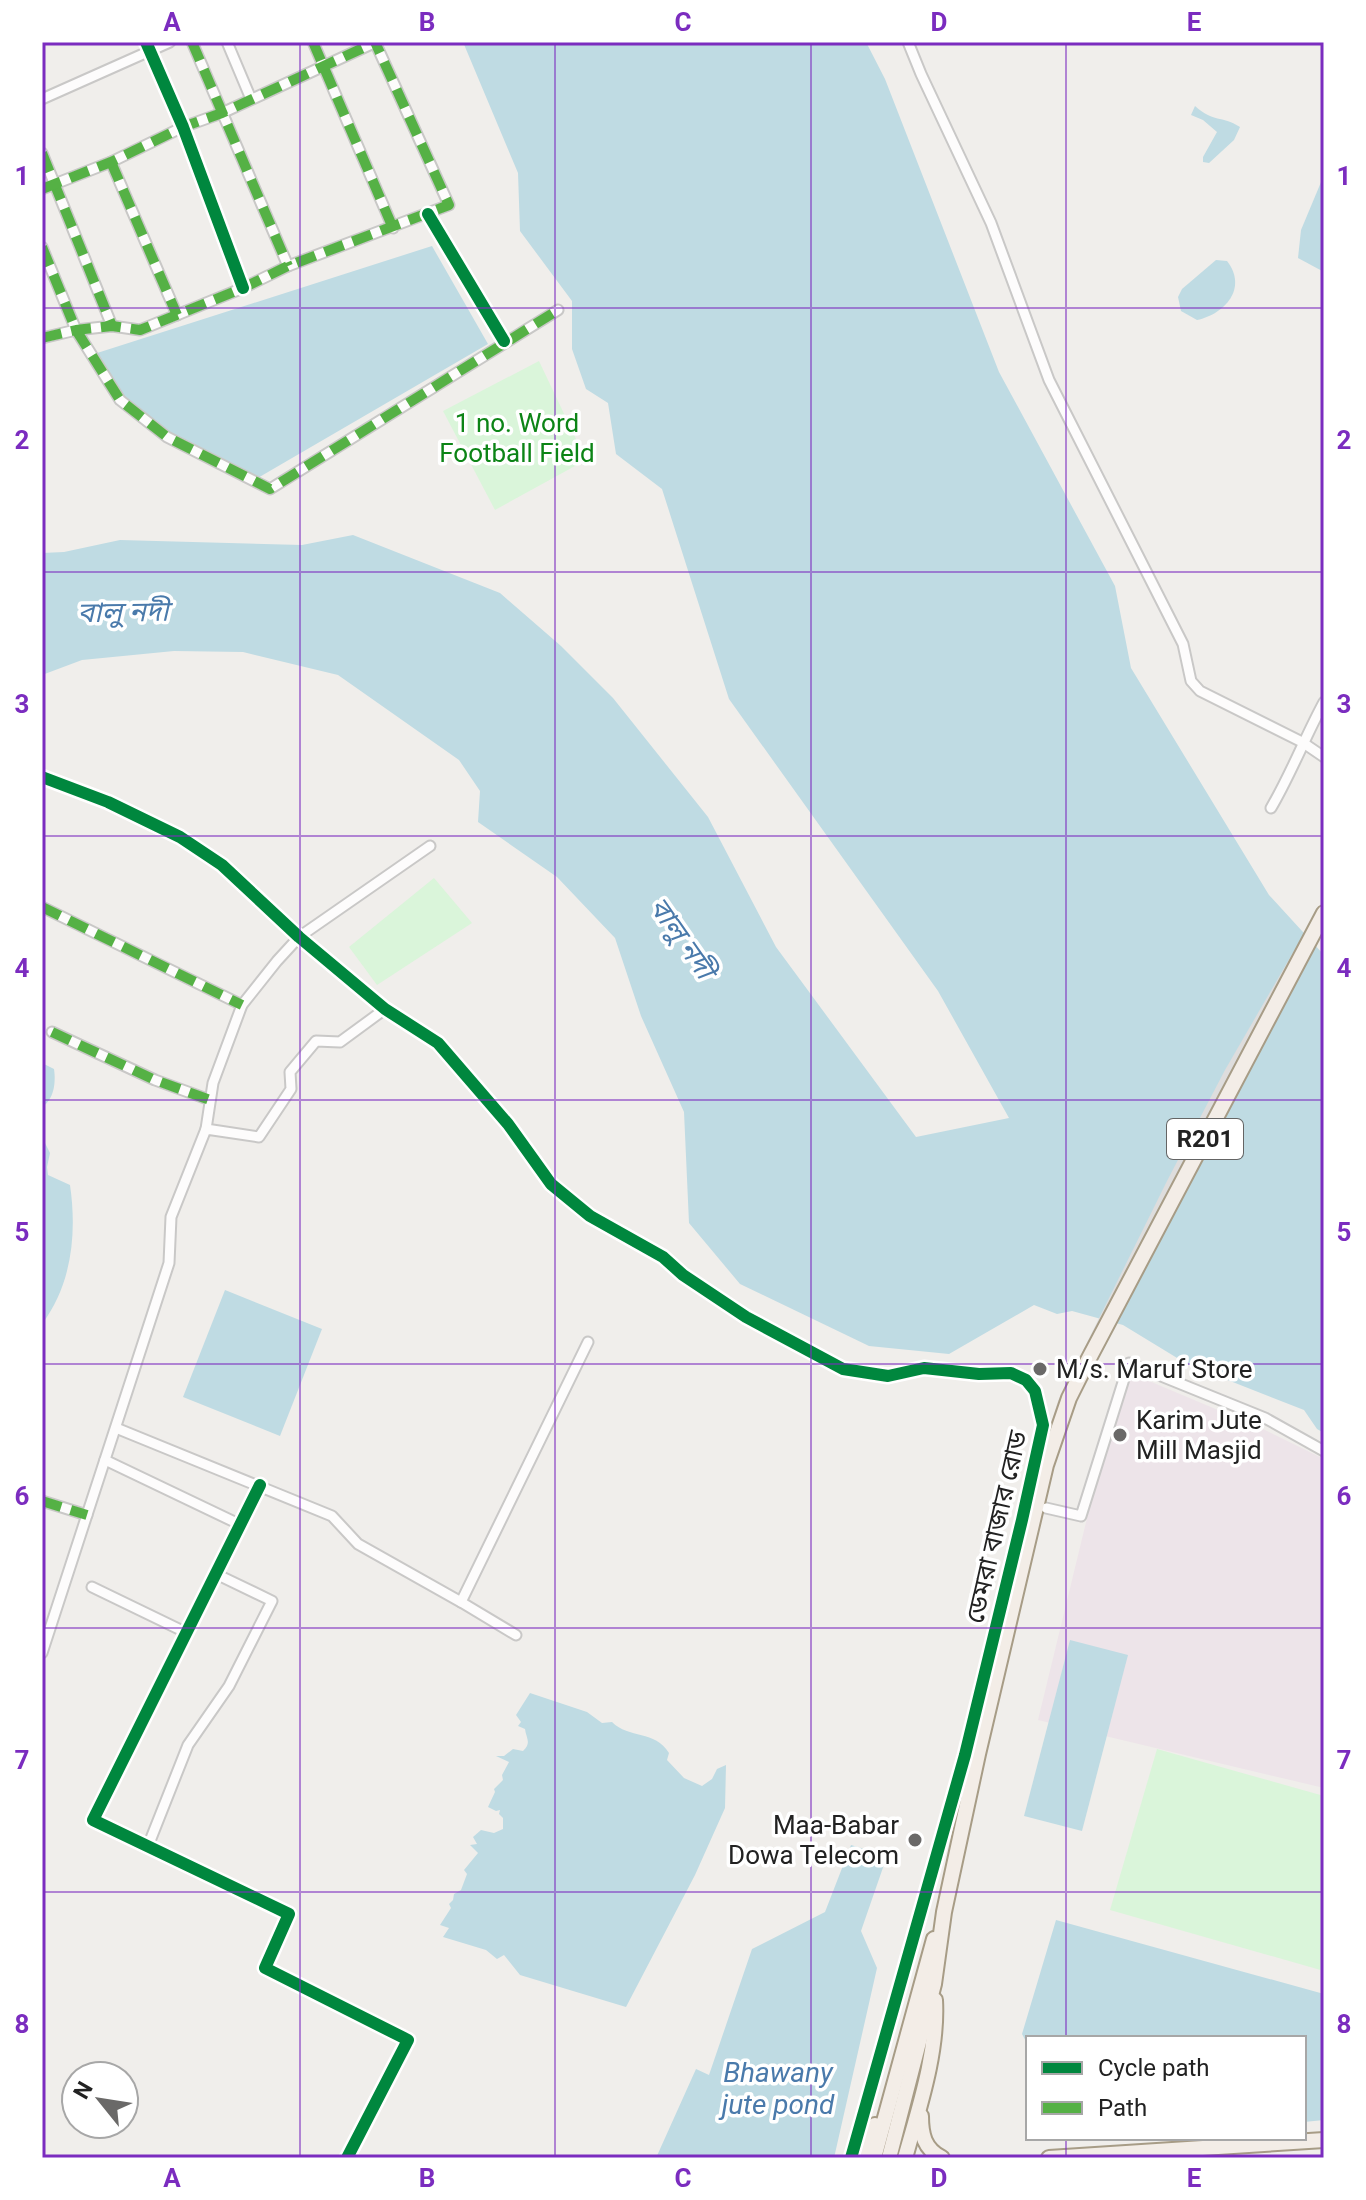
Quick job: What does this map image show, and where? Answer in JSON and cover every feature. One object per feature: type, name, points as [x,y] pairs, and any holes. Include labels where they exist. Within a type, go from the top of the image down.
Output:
[{"type":"main road","name":"R201","points":[[944,1912],[1007,1623],[1046,1465],[1069,1398],[1324,913]]},
{"type":"main road","points":[[889,2158],[934,1984],[944,1912]]},
{"type":"main road","points":[[874,2158],[932,1943],[944,1912]]},
{"type":"main road","points":[[905,2158],[922,2096],[936,2019],[934,1984]]},
{"type":"main road","points":[[862,2158],[896,2075]]},
{"type":"main road","points":[[922,2096],[923,2138],[934,2154],[942,2158]]},
{"type":"main road","points":[[1049,2158],[1324,2140]]},
{"type":"street","points":[[42,99],[148,46],[170,42]]},
{"type":"street","points":[[192,42],[288,266]]},
{"type":"street","points":[[227,42],[251,99]]},
{"type":"street","points":[[313,42],[393,228]]},
{"type":"street","points":[[42,189],[111,162],[376,42],[449,205],[288,266],[140,330],[112,326],[42,338]]},
{"type":"street","points":[[908,42],[991,223],[1049,380],[1183,644],[1191,681],[1200,691],[1302,742],[1324,757]]},
{"type":"street","points":[[148,46],[183,127],[243,288]]},
{"type":"street","points":[[42,153],[112,326]]},
{"type":"street","points":[[111,162],[177,315]]},
{"type":"street","points":[[428,214],[504,341]]},
{"type":"street","points":[[42,247],[76,330],[120,400],[167,437],[270,489],[558,310]]},
{"type":"street","points":[[1271,808],[1324,702]]},
{"type":"street","name":"ডেমরা বাজার রোড","points":[[42,777],[108,802],[180,837],[222,865],[299,937],[385,1009],[438,1043],[508,1124],[551,1184],[590,1216],[663,1257],[683,1275],[746,1317],[843,1369],[888,1376],[924,1368],[979,1374],[1011,1373],[1026,1380],[1035,1391],[1043,1425],[1022,1520],[965,1755],[851,2158]]},
{"type":"street","points":[[42,1653],[169,1263],[171,1217],[206,1129],[213,1083],[242,1005],[299,937],[430,846]]},
{"type":"street","points":[[42,907],[242,1005]]},
{"type":"street","points":[[206,1129],[259,1137],[291,1089],[290,1072],[316,1041],[340,1042],[385,1009]]},
{"type":"street","points":[[52,1032],[155,1080],[210,1100]]},
{"type":"street","points":[[461,1602],[588,1342]]},
{"type":"street","points":[[1046,1508],[1081,1516],[1129,1363],[1265,1418],[1324,1451]]},
{"type":"street","points":[[116,1428],[332,1516],[358,1544],[516,1635]]},
{"type":"street","points":[[105,1460],[241,1525]]},
{"type":"street","points":[[260,1485],[93,1820],[289,1914],[265,1968],[408,2040],[347,2158]]},
{"type":"street","points":[[42,1501],[87,1515]]},
{"type":"street","points":[[148,1846],[188,1745],[229,1686],[272,1601],[216,1574]]},
{"type":"street","points":[[92,1587],[187,1633]]},
{"type":"shaded area","points":[[1123,1370],[1263,1429],[1324,1459],[1324,1788],[1038,1720]]},
{"type":"green space","name":"1 no. Word Football Field","points":[[539,361],[586,460],[495,510],[443,411]]},
{"type":"green space","points":[[434,878],[472,923],[377,985],[349,947]]},
{"type":"green space","points":[[1157,1749],[1324,1796],[1324,1971],[1110,1910]]},
{"type":"water","name":"বালু নদী","points":[[463,42],[866,42],[885,79],[999,372],[1115,586],[1131,668],[1269,895],[1324,955],[1324,1433],[1317,1429],[1304,1410],[1187,1364],[1123,1325],[1072,1311],[1057,1314],[1034,1305],[949,1354],[869,1346],[740,1284],[689,1223],[684,1112],[641,1016],[615,938],[557,877],[478,822],[480,791],[459,760],[338,675],[243,652],[174,651],[82,660],[42,675],[42,553],[64,552],[120,540],[302,545],[353,535],[500,593],[561,646],[613,698],[708,817],[776,947],[916,1137],[1009,1118],[938,991],[729,699],[662,489],[616,454],[608,403],[586,389],[572,349],[572,301],[520,231],[518,173]]},
{"type":"water","points":[[1195,106],[1207,115],[1240,127],[1234,140],[1209,163],[1203,162],[1203,157],[1217,132],[1191,115]]},
{"type":"water","points":[[1324,175],[1324,272],[1298,258],[1301,230]]},
{"type":"water","points":[[432,246],[488,344],[256,479],[185,443],[144,416],[126,399],[94,354]]},
{"type":"water","points":[[1216,260],[1227,261],[1233,271],[1234,290],[1224,306],[1197,320],[1181,311],[1178,297],[1182,289]]},
{"type":"water","points":[[42,1063],[54,1069],[55,1080],[52,1095],[42,1107]]},
{"type":"water","points":[[42,1137],[50,1153],[48,1175],[70,1185],[73,1221],[66,1275],[42,1324]]},
{"type":"water","points":[[225,1290],[322,1329],[280,1436],[183,1397]]},
{"type":"water","points":[[1070,1640],[1128,1655],[1082,1831],[1024,1816]]},
{"type":"water","points":[[530,1693],[587,1712],[602,1723],[612,1722],[626,1731],[657,1741],[669,1753],[667,1760],[684,1778],[702,1786],[712,1779],[717,1769],[726,1765],[725,1808],[695,1875],[626,2007],[520,1975],[504,1955],[497,1959],[486,1950],[443,1937],[449,1928],[440,1925],[451,1908],[449,1904],[454,1894],[461,1890],[467,1874],[464,1870],[478,1853],[470,1845],[477,1844],[473,1837],[481,1830],[494,1833],[503,1829],[500,1810],[488,1807],[509,1762],[496,1756],[504,1756],[513,1749],[523,1751],[527,1745],[525,1729],[518,1726],[521,1722],[516,1715]]},
{"type":"water","name":"Bhawany jute pond","points":[[851,1845],[887,1856],[861,1931],[877,1968],[834,2158],[656,2158],[696,2069],[709,2075],[752,1949],[825,1912]]},
{"type":"water","points":[[1056,1920],[1324,1994],[1324,2120],[1306,2122],[1306,2036],[1026,2036],[1026,2041],[1022,2034]]},
{"type":"pier","points":[[1324,899],[1324,926],[1071,1404],[1055,1458],[1042,1454],[1058,1401],[1167,1181],[1225,1070]]},
{"type":"marked path","points":[[192,42],[288,266]]},
{"type":"marked path","points":[[313,42],[393,228]]},
{"type":"marked path","points":[[42,338],[112,326],[140,330],[288,266],[449,205],[375,42]]},
{"type":"marked path","points":[[42,189],[111,162],[376,42]]},
{"type":"marked path","points":[[42,153],[112,326]]},
{"type":"marked path","points":[[111,162],[177,315]]},
{"type":"marked path","points":[[42,247],[76,330],[120,400],[167,437],[270,489],[558,310]]},
{"type":"marked path","points":[[42,907],[242,1005]]},
{"type":"marked path","points":[[52,1032],[155,1080],[210,1100]]},
{"type":"marked path","points":[[42,1501],[87,1515]]},
{"type":"cycle path","points":[[146,42],[183,127],[243,288]]},
{"type":"cycle path","points":[[428,214],[504,341]]},
{"type":"cycle path","points":[[42,777],[108,802],[180,837],[222,865],[299,937],[385,1009],[438,1043],[508,1124],[551,1184],[590,1216],[663,1257],[683,1275],[746,1317],[843,1369],[888,1376],[924,1368],[979,1374],[1011,1373],[1026,1380],[1035,1391],[1043,1425],[1022,1520],[965,1755],[851,2158]]},
{"type":"cycle path","points":[[260,1485],[93,1820],[289,1914],[265,1968],[408,2040],[347,2158]]},
{"type":"place","name":"M/s. Maruf Store","points":[[1040,1369]]},
{"type":"place","name":"Karim Jute Mill Masjid","points":[[1120,1435]]},
{"type":"place","name":"Maa-Babar Dowa Telecom","points":[[915,1840]]}]
